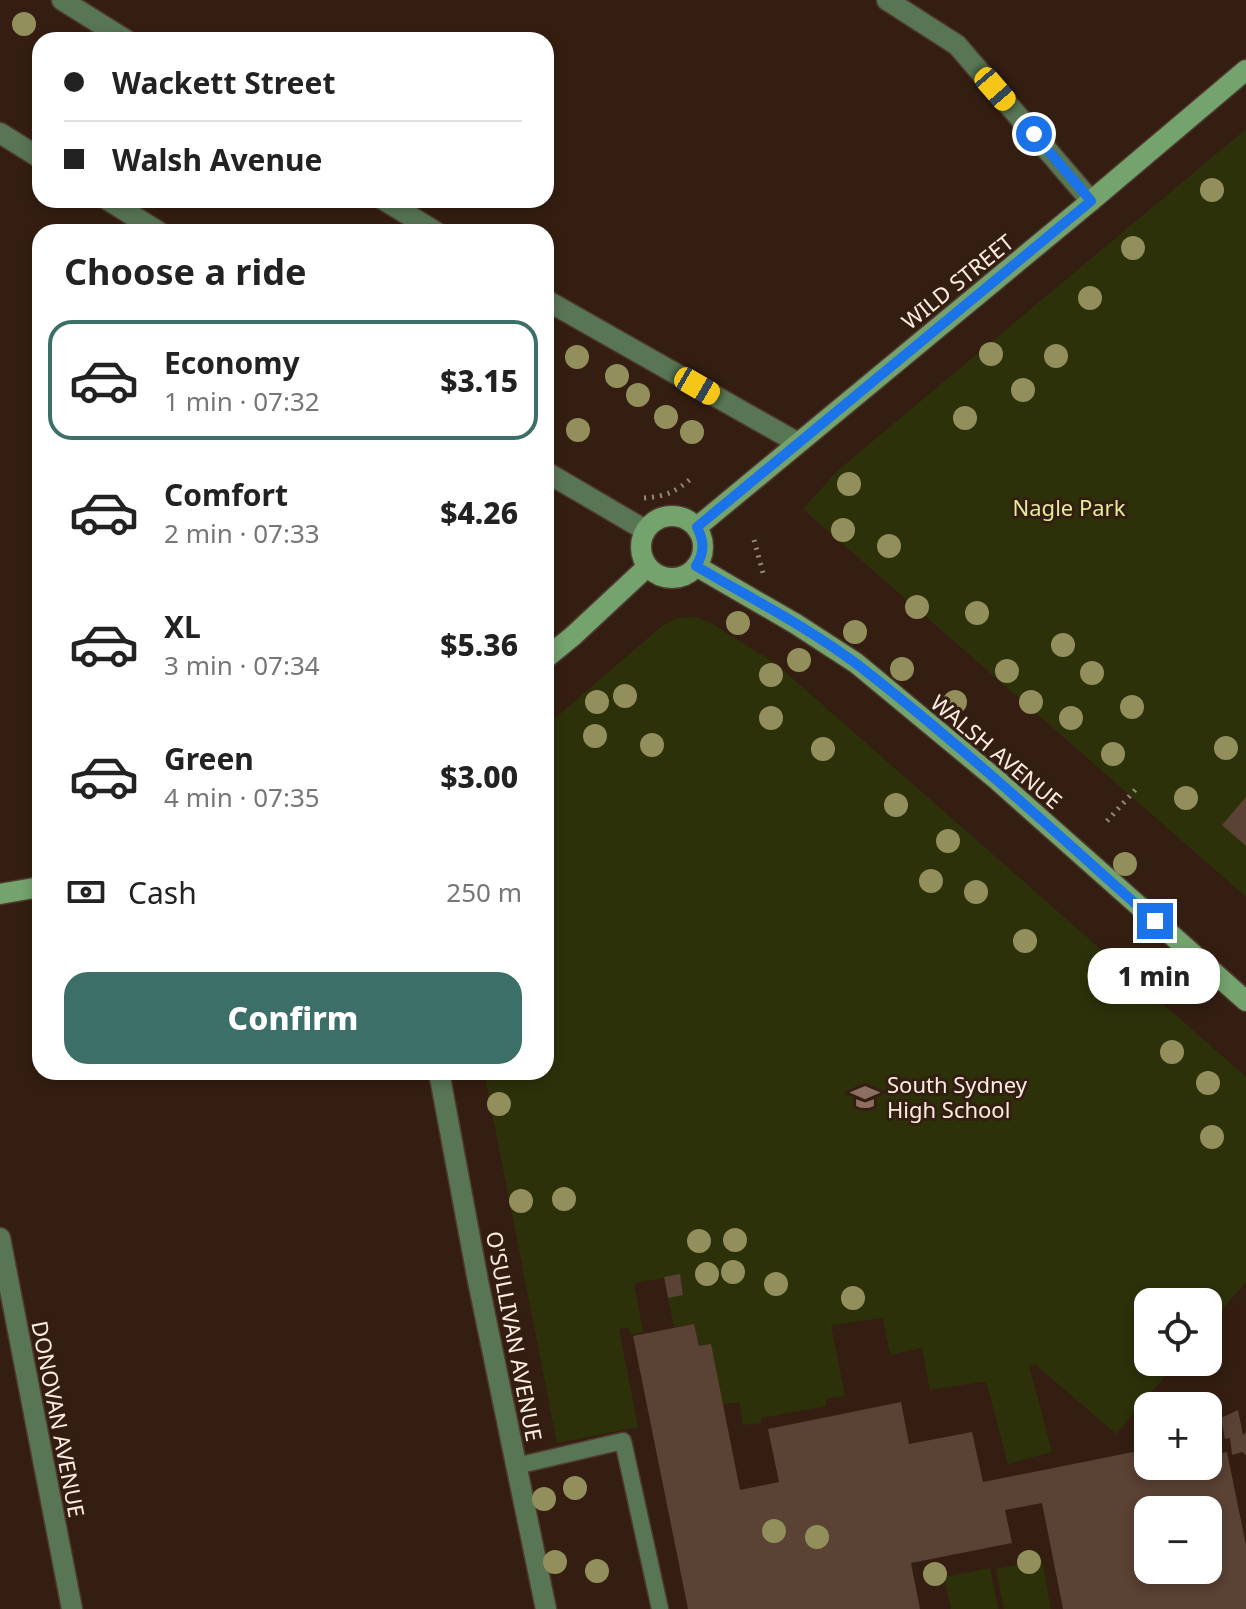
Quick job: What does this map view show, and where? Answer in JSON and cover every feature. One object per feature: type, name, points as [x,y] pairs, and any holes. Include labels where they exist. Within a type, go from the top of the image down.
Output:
[{"type":"street","points":[[62,0],[113,32]]},
{"type":"street","points":[[887,0],[957,45],[1091,201]]},
{"type":"street","name":"WILD STREET","points":[[697,527],[1246,70]]},
{"type":"street","points":[[0,133],[32,153]]},
{"type":"street","points":[[121,208],[146,224]]},
{"type":"street","points":[[397,208],[423,224]]},
{"type":"street","points":[[554,305],[798,443]]},
{"type":"street","points":[[554,477],[645,530]]},
{"type":"street","points":[[670,515],[680,517],[697,527],[703,543],[701,559],[690,573],[681,577],[663,577],[647,567],[640,549],[645,530],[660,518],[670,515]]},
{"type":"street","name":"WALSH AVENUE","points":[[696,566],[856,663],[996,779],[1246,1001]]},
{"type":"street","points":[[554,651],[647,567]]},
{"type":"street","points":[[0,894],[32,888]]},
{"type":"street","name":"O'SULLIVAN AVENUE","points":[[440,1080],[481,1297],[546,1609]]},
{"type":"street","name":"DONOVAN AVENUE","points":[[0,1238],[72,1609]]},
{"type":"lane","points":[[516,1466],[623,1441],[660,1609]]},
{"type":"path","points":[[641,498],[674,493],[693,477]]},
{"type":"path","points":[[754,540],[763,575]]},
{"type":"path","points":[[1107,821],[1136,789]]},
{"type":"green space","name":"Nagle Park","points":[[1246,129],[1246,897],[803,509],[837,471]]},
{"type":"green space","name":"South Sydney High School","points":[[696,617],[775,663],[1246,1077],[1246,1282],[1222,1310],[1222,1288],[1134,1288],[1134,1376],[1165,1376],[1152,1392],[1134,1392],[1134,1413],[1116,1434],[1036,1365],[1029,1365],[1052,1452],[1008,1464],[986,1381],[930,1390],[922,1348],[890,1355],[883,1318],[831,1325],[845,1396],[826,1399],[826,1406],[761,1418],[761,1423],[743,1425],[739,1402],[723,1404],[699,1346],[694,1324],[674,1327],[668,1298],[683,1295],[680,1275],[634,1283],[643,1332],[631,1335],[629,1328],[619,1329],[638,1427],[557,1443],[486,1080],[554,1080],[554,719],[662,626],[676,618]]},
{"type":"green space","points":[[1042,1560],[1051,1609],[1004,1609],[996,1569]]},
{"type":"green space","points":[[990,1568],[998,1609],[951,1609],[944,1577]]},
{"type":"building","points":[[1246,797],[1246,846],[1222,825]]},
{"type":"building","points":[[680,1274],[683,1295],[668,1298],[664,1277]]},
{"type":"building","points":[[694,1324],[699,1346],[711,1344],[740,1490],[779,1482],[768,1429],[901,1402],[909,1444],[972,1432],[983,1482],[1134,1452],[1134,1480],[1222,1480],[1222,1453],[1227,1452],[1246,1545],[1246,1609],[1063,1609],[1042,1503],[1005,1510],[1012,1543],[911,1563],[920,1609],[688,1609],[633,1336]]},
{"type":"building","points":[[1238,1410],[1243,1435],[1246,1432],[1246,1455],[1242,1452],[1232,1455],[1230,1438],[1225,1439],[1222,1418]]},
{"type":"place","name":"South Sydney High School","points":[[865,1097]]},
{"type":"route","points":[[1034,134],[1091,201],[697,527],[703,551],[696,566],[856,663],[996,779],[1155,921]]}]
